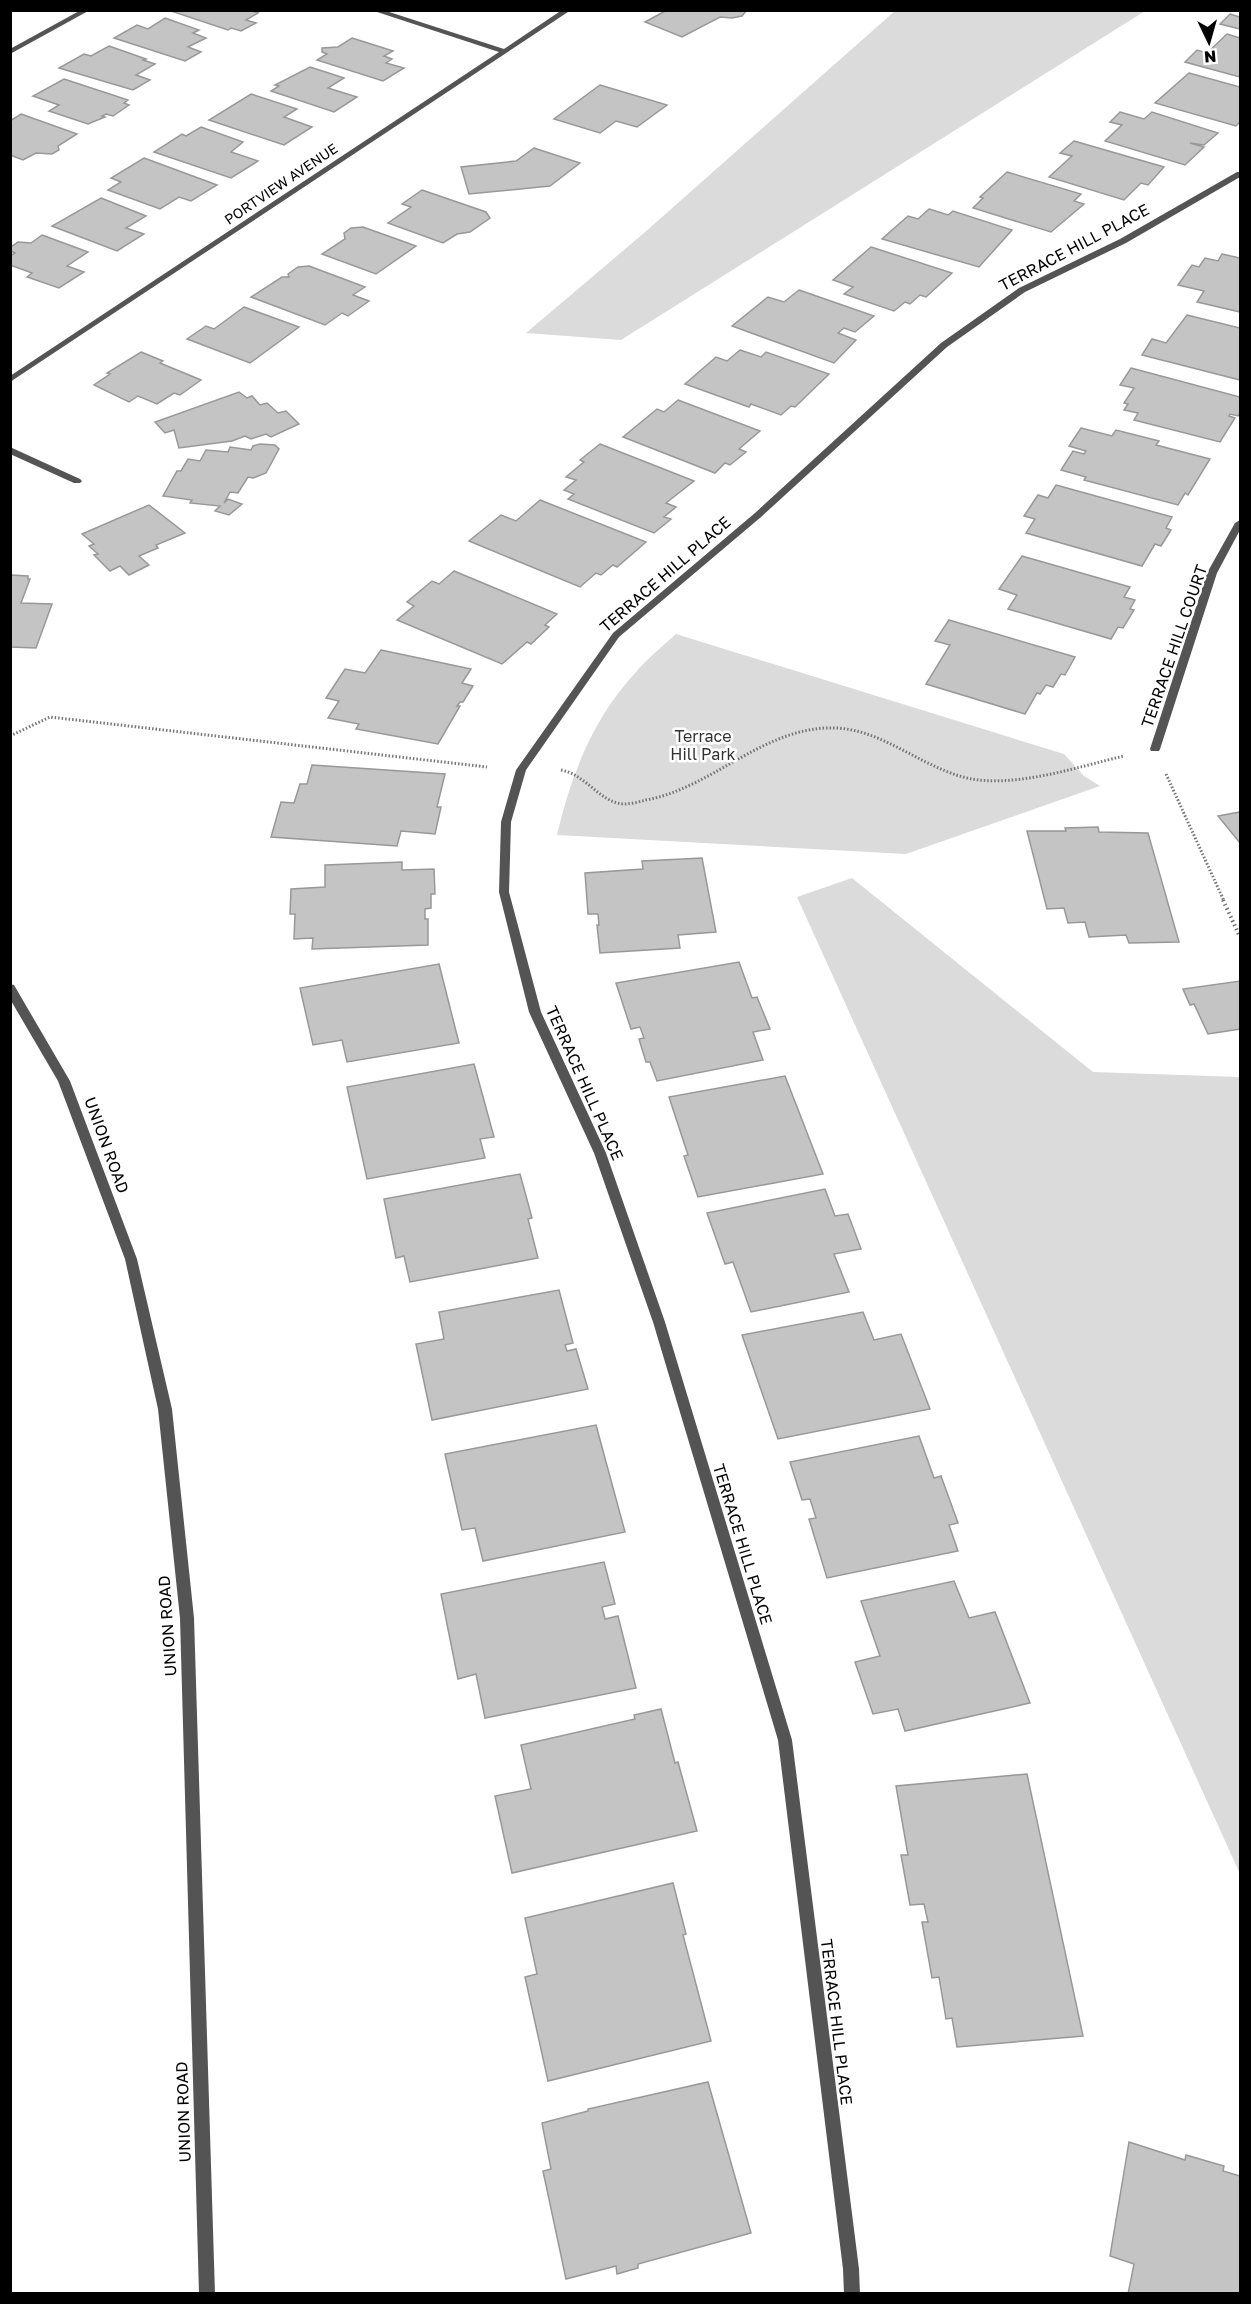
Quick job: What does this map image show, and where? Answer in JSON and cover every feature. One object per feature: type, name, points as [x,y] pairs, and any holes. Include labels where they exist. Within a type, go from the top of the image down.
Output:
[{"type":"street","points":[[10,52],[87,10]]},
{"type":"street","points":[[374,10],[505,52]]},
{"type":"street","name":"PORTVIEW AVENUE","points":[[10,380],[568,10]]},
{"type":"street","name":"TERRACE HILL PLACE","points":[[852,2294],[851,2268],[785,1740],[659,1322],[600,1154],[535,1012],[504,892],[506,822],[524,766],[616,635],[758,515],[944,345],[1022,290],[1123,241],[1240,174]]},
{"type":"street","points":[[10,450],[77,481]]},
{"type":"street","name":"TERRACE HILL COURT","points":[[1155,749],[1212,573],[1240,523]]},
{"type":"street","name":"UNION ROAD","points":[[10,988],[64,1081],[126,1248],[165,1409],[187,1618],[207,2294]]},
{"type":"path","points":[[10,736],[50,717],[524,766],[576,773],[595,791],[619,804],[655,801],[698,781],[742,756],[796,733],[836,728],[875,738],[965,778],[998,779],[1036,774],[1155,749],[1240,937]]},
{"type":"green space","points":[[896,10],[1145,11],[621,340],[526,333],[644,233]]},
{"type":"green space","name":"Terrace Hill Park","points":[[676,634],[1064,754],[1084,776],[1100,786],[906,854],[557,835],[577,769],[607,708],[645,662]]},
{"type":"green space","points":[[852,878],[1093,1072],[1240,1077],[1240,1874],[797,897]]},
{"type":"building","points":[[168,10],[250,10],[258,13],[246,20],[256,23],[241,31],[231,28],[228,30]]},
{"type":"building","points":[[667,10],[746,11],[742,16],[720,17],[682,37],[645,22]]},
{"type":"building","points":[[1230,14],[1240,17],[1240,29],[1220,24]]},
{"type":"building","points":[[165,18],[199,30],[193,33],[206,38],[188,47],[201,52],[185,61],[114,38],[137,25],[148,29]]},
{"type":"building","points":[[1227,34],[1240,38],[1240,77],[1185,62],[1197,50],[1207,53]]},
{"type":"building","points":[[352,38],[393,51],[384,56],[392,59],[386,63],[404,68],[383,81],[317,60],[327,54],[322,52],[322,48],[338,47]]},
{"type":"building","points":[[109,46],[155,64],[136,75],[150,80],[133,90],[59,68],[84,54],[91,56]]},
{"type":"building","points":[[310,67],[344,78],[328,88],[357,97],[334,112],[271,91],[279,86],[275,85]]},
{"type":"building","points":[[1189,73],[1240,87],[1240,122],[1236,126],[1155,103]]},
{"type":"building","points":[[64,79],[128,100],[124,103],[129,105],[113,116],[106,114],[102,116],[105,117],[88,124],[49,111],[59,105],[33,96]]},
{"type":"building","points":[[600,85],[667,105],[637,127],[616,121],[600,133],[554,119]]},
{"type":"building","points":[[251,94],[297,109],[284,117],[312,127],[284,145],[209,120]]},
{"type":"building","points":[[1120,112],[1144,119],[1152,112],[1218,133],[1204,145],[1190,143],[1204,147],[1185,165],[1105,141],[1122,125],[1110,122]]},
{"type":"building","points":[[21,114],[77,134],[58,146],[59,150],[52,154],[36,153],[23,160],[10,155],[10,121]]},
{"type":"building","points":[[201,127],[243,142],[231,152],[258,161],[231,178],[154,152],[182,134],[186,136]]},
{"type":"building","points":[[1074,141],[1164,167],[1148,185],[1141,183],[1124,200],[1049,177],[1072,156],[1060,153]]},
{"type":"building","points":[[534,148],[580,163],[550,186],[469,194],[461,167],[516,161]]},
{"type":"building","points":[[144,158],[217,185],[191,201],[179,197],[160,209],[108,190],[121,182],[111,178]]},
{"type":"building","points":[[1007,172],[1081,194],[1074,201],[1084,204],[1051,232],[973,208],[983,198],[980,197]]},
{"type":"building","points":[[422,190],[486,212],[490,218],[470,232],[457,234],[443,243],[388,223],[411,207],[402,204]]},
{"type":"building","points":[[101,198],[146,216],[126,228],[144,234],[117,251],[52,226]]},
{"type":"building","points":[[929,209],[948,215],[953,211],[1012,230],[979,267],[882,239],[908,216],[918,219]]},
{"type":"building","points":[[363,227],[416,246],[376,274],[322,254],[345,239],[344,233],[351,228]]},
{"type":"building","points":[[42,235],[88,252],[67,266],[84,272],[59,288],[27,277],[32,273],[10,265],[10,256],[15,253],[11,251],[11,247],[18,242],[31,243]]},
{"type":"building","points":[[871,247],[952,273],[926,297],[920,295],[910,304],[905,302],[894,311],[844,294],[853,287],[833,280]]},
{"type":"building","points":[[1222,254],[1240,258],[1240,312],[1197,302],[1204,291],[1178,285],[1192,265],[1199,267],[1205,258],[1218,261]]},
{"type":"building","points":[[309,266],[365,287],[353,295],[369,301],[348,316],[342,313],[325,325],[251,297],[282,277],[289,277],[288,274],[298,267]]},
{"type":"building","points":[[799,290],[874,316],[855,332],[844,328],[838,333],[856,340],[834,363],[732,326],[768,297],[784,302]]},
{"type":"building","points":[[244,307],[299,327],[250,363],[187,339],[206,326],[214,329]]},
{"type":"building","points":[[1187,315],[1240,328],[1240,380],[1142,355],[1152,339],[1166,343]]},
{"type":"building","points":[[740,350],[761,357],[766,352],[829,374],[795,407],[791,406],[781,415],[751,404],[749,407],[685,384],[716,357],[727,361]]},
{"type":"building","points":[[141,352],[163,361],[160,363],[201,380],[180,395],[174,393],[157,404],[138,396],[129,402],[94,385],[110,374],[107,373]]},
{"type":"building","points":[[1131,368],[1240,397],[1240,412],[1238,416],[1230,414],[1229,416],[1235,418],[1220,442],[1134,420],[1138,413],[1124,410],[1128,404],[1124,403],[1134,388],[1120,385]]},
{"type":"building","points":[[239,392],[247,398],[252,396],[260,405],[267,403],[278,413],[286,411],[299,424],[271,437],[266,434],[251,439],[245,436],[232,441],[179,448],[174,430],[165,433],[155,422]]},
{"type":"building","points":[[678,400],[760,431],[739,449],[746,452],[730,465],[725,463],[715,473],[623,437],[657,409],[664,412]]},
{"type":"building","points":[[1081,428],[1112,436],[1116,430],[1159,441],[1156,445],[1210,459],[1188,495],[1185,493],[1178,505],[1084,480],[1086,477],[1061,470],[1073,451],[1084,454],[1086,451],[1069,446]]},
{"type":"building","points":[[600,444],[694,481],[666,503],[676,507],[664,517],[671,519],[654,533],[568,499],[574,494],[564,490],[576,480],[566,477],[584,462],[580,460]]},
{"type":"building","points":[[275,445],[279,449],[266,473],[253,478],[248,477],[238,493],[230,492],[224,503],[228,499],[242,504],[229,515],[215,511],[220,506],[190,503],[192,500],[163,496],[177,471],[181,471],[188,459],[200,461],[206,450],[228,452],[230,447],[251,450],[253,446]]},
{"type":"building","points":[[1056,485],[1172,517],[1166,528],[1171,530],[1161,546],[1155,544],[1142,566],[1026,533],[1035,519],[1024,516],[1038,495],[1048,498]]},
{"type":"building","points":[[540,500],[646,542],[617,567],[613,565],[601,575],[596,573],[580,587],[469,541],[501,515],[516,521]]},
{"type":"building","points":[[149,505],[185,533],[156,545],[158,548],[139,556],[149,565],[129,575],[120,566],[110,571],[94,555],[98,554],[89,546],[94,544],[82,534]]},
{"type":"building","points":[[1022,556],[1130,587],[1124,597],[1135,600],[1130,609],[1134,610],[1123,628],[1118,627],[1111,639],[1008,609],[1017,595],[999,589]]},
{"type":"building","points":[[454,571],[557,614],[545,625],[549,627],[531,644],[527,642],[502,664],[397,620],[414,606],[407,602],[432,581],[439,584]]},
{"type":"building","points":[[10,575],[28,576],[30,579],[21,603],[52,604],[36,648],[10,647]]},
{"type":"building","points":[[949,620],[1075,657],[1065,675],[1061,674],[1053,687],[1046,685],[1040,694],[1037,693],[1025,714],[926,684],[950,645],[935,641]]},
{"type":"building","points":[[381,650],[471,669],[462,683],[473,686],[463,702],[457,706],[460,706],[438,744],[356,729],[359,724],[328,718],[339,701],[326,698],[345,669],[365,673]]},
{"type":"building","points":[[312,765],[445,774],[437,807],[441,807],[435,834],[401,831],[397,846],[271,837],[281,802],[294,803],[300,784],[307,784]]},
{"type":"building","points":[[1240,812],[1240,843],[1218,816]]},
{"type":"building","points":[[1098,827],[1099,832],[1148,833],[1179,942],[1129,943],[1126,935],[1089,937],[1085,922],[1068,923],[1064,908],[1047,909],[1027,831],[1066,831],[1065,828]]},
{"type":"building","points":[[702,858],[716,932],[678,935],[680,948],[600,953],[598,914],[588,914],[585,873],[643,869],[642,861]]},
{"type":"building","points":[[402,862],[402,870],[434,869],[435,894],[431,894],[431,908],[425,909],[425,919],[428,919],[428,945],[312,949],[313,938],[294,939],[295,914],[290,914],[291,889],[325,887],[325,865]]},
{"type":"building","points":[[739,962],[752,998],[757,997],[770,1029],[753,1032],[763,1060],[657,1081],[650,1062],[646,1062],[639,1039],[644,1038],[640,1027],[631,1029],[616,983]]},
{"type":"building","points":[[439,964],[459,1043],[347,1062],[342,1040],[313,1045],[300,988]]},
{"type":"building","points":[[1240,981],[1240,1029],[1208,1034],[1194,1004],[1190,1005],[1183,989]]},
{"type":"building","points":[[474,1064],[494,1137],[480,1139],[485,1158],[367,1179],[347,1087]]},
{"type":"building","points":[[785,1076],[823,1174],[698,1197],[684,1156],[688,1155],[669,1097]]},
{"type":"building","points":[[520,1174],[532,1218],[528,1219],[538,1258],[410,1282],[404,1256],[396,1258],[384,1199]]},
{"type":"building","points":[[825,1189],[835,1216],[848,1214],[861,1249],[834,1254],[849,1292],[751,1312],[733,1262],[725,1264],[707,1213]]},
{"type":"building","points":[[559,1290],[573,1343],[565,1345],[567,1351],[576,1349],[588,1389],[432,1420],[416,1344],[444,1339],[439,1312]]},
{"type":"building","points":[[863,1312],[874,1340],[901,1334],[930,1409],[778,1439],[742,1335]]},
{"type":"building","points":[[596,1425],[625,1532],[483,1561],[475,1528],[462,1530],[445,1454]]},
{"type":"building","points":[[919,1436],[934,1478],[941,1476],[958,1523],[949,1525],[958,1551],[827,1578],[809,1519],[816,1518],[810,1499],[802,1500],[790,1462]]},
{"type":"building","points":[[604,1562],[615,1604],[602,1607],[605,1619],[618,1616],[636,1688],[485,1718],[476,1674],[458,1679],[441,1594]]},
{"type":"building","points":[[954,1581],[969,1618],[995,1612],[1030,1703],[905,1731],[898,1709],[873,1714],[855,1662],[880,1656],[861,1601]]},
{"type":"building","points":[[661,1709],[675,1763],[678,1762],[697,1831],[512,1873],[495,1796],[531,1789],[521,1745],[635,1719],[634,1715]]},
{"type":"building","points":[[1027,1774],[1083,2036],[957,2047],[952,2018],[946,2019],[939,1977],[932,1978],[922,1922],[928,1922],[924,1904],[910,1905],[901,1855],[908,1855],[896,1786]]},
{"type":"building","points":[[673,1883],[686,1934],[683,1935],[711,2041],[548,2081],[525,1977],[537,1974],[525,1918]]},
{"type":"building","points":[[708,2082],[751,2233],[638,2264],[638,2268],[617,2274],[616,2266],[566,2279],[543,2171],[551,2169],[542,2123],[588,2111],[588,2109]]},
{"type":"building","points":[[1129,2142],[1185,2160],[1186,2155],[1224,2166],[1223,2171],[1240,2176],[1240,2294],[1128,2294],[1134,2264],[1110,2256]]}]
